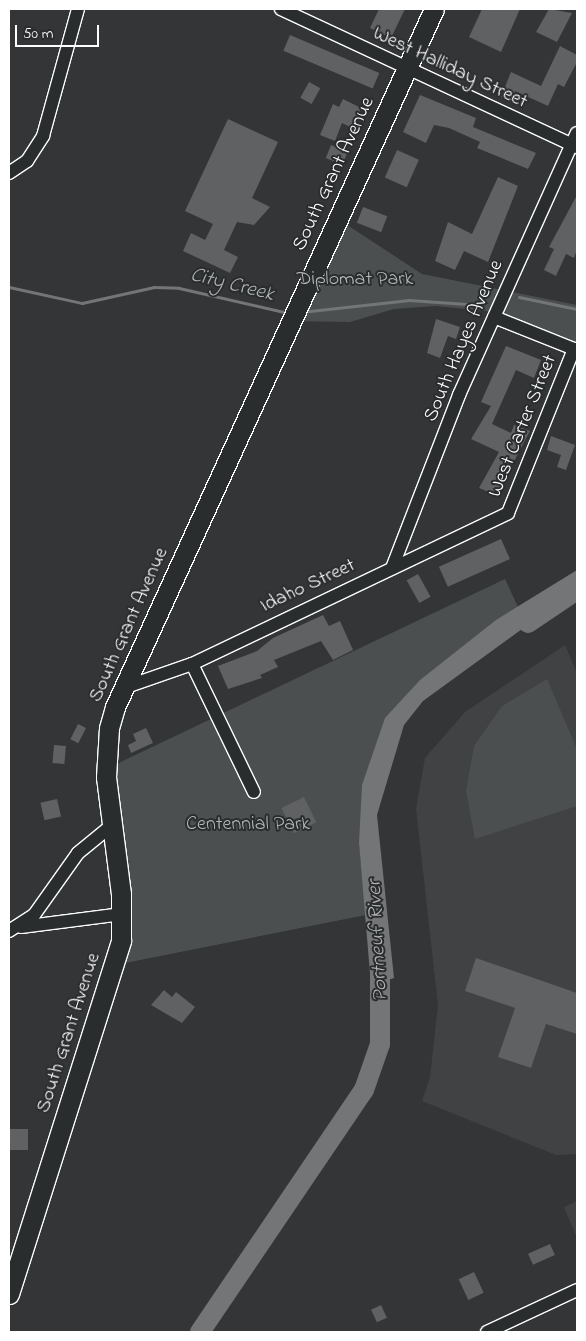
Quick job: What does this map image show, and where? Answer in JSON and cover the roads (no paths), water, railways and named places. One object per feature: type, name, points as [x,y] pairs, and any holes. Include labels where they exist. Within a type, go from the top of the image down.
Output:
[{"type":"street","points":[[9,173],[27,161],[43,136],[78,9]]},
{"type":"street","name":"West Halliday Street","points":[[281,9],[574,146]]},
{"type":"street","name":"South Grant Avenue","points":[[9,1294],[115,965],[122,914],[111,826],[105,753],[123,688],[289,321],[434,9]]},
{"type":"street","name":"South Hayes Avenue","points":[[392,568],[494,317],[574,146],[577,133]]},
{"type":"street","name":"West Carter Street","points":[[494,317],[574,349],[508,513]]},
{"type":"street","name":"Idaho Street","points":[[123,688],[192,664],[508,513]]},
{"type":"street","points":[[192,664],[254,792]]},
{"type":"street","points":[[14,929],[43,906],[82,848],[111,826]]},
{"type":"street","points":[[14,929],[122,914]]},
{"type":"street","points":[[487,1332],[577,1290]]},
{"type":"water","points":[[577,570],[577,589],[423,701],[404,725],[377,815],[394,978],[371,985],[359,843],[362,785],[385,718],[420,680],[496,620]]},
{"type":"waterway","name":"City Creek","points":[[9,287],[82,303],[154,287],[179,288],[288,313]]},
{"type":"waterway","name":"City Creek","points":[[519,297],[577,309]]},
{"type":"waterway","name":"City Creek","points":[[301,312],[409,300],[481,305]]},
{"type":"waterway","name":"Portneuf River","points":[[528,623],[577,590]]},
{"type":"waterway","name":"Portneuf River","points":[[200,1332],[364,1090],[380,1044],[380,955]]},
{"type":"park label","name":"Diplomat Park","points":[[355,279]]},
{"type":"park label","name":"Centennial Park","points":[[248,824]]}]
